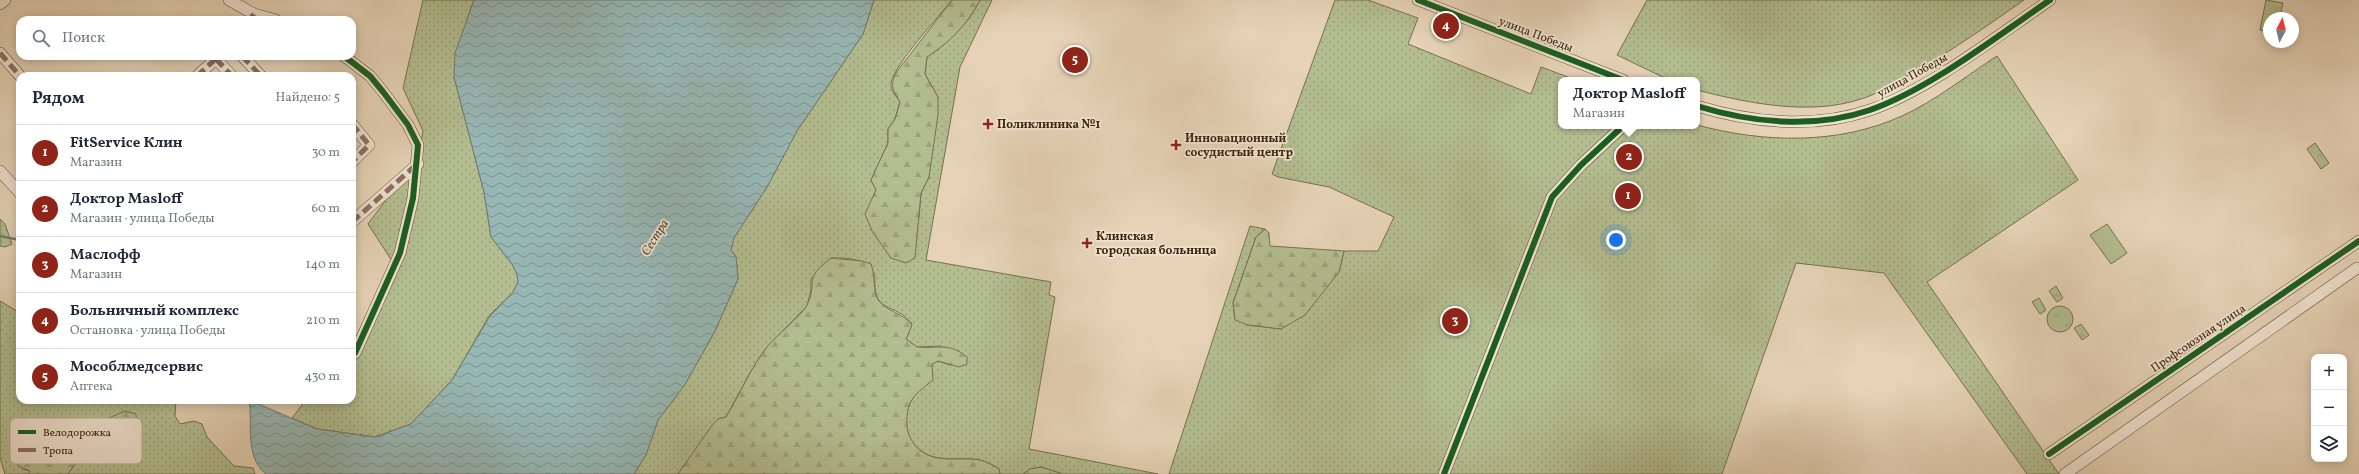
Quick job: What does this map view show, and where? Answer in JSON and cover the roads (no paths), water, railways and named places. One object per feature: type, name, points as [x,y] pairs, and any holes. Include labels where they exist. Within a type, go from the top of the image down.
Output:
[{"type":"street","points":[[0,4],[5,0]]},
{"type":"street","points":[[229,0],[250,16]]},
{"type":"street","name":"улица Победы","points":[[1418,0],[1616,77]]},
{"type":"street","name":"улица Победы","points":[[1700,107],[1739,116],[1772,121],[1795,122],[1850,116],[1869,111],[1904,95],[1942,73],[2050,0]]},
{"type":"street","points":[[0,53],[17,72]]},
{"type":"street","points":[[201,72],[215,60]]},
{"type":"street","points":[[219,60],[229,72]]},
{"type":"street","points":[[246,60],[257,72]]},
{"type":"street","points":[[349,60],[370,76],[408,125],[418,145],[418,164],[413,198],[400,253],[356,352]]},
{"type":"street","points":[[356,129],[369,145],[356,158]]},
{"type":"street","points":[[1444,474],[1552,198],[1581,165],[1620,129]]},
{"type":"street","points":[[356,218],[418,164]]},
{"type":"street","points":[[0,171],[16,188]]},
{"type":"street","name":"Профсоюзная улица","points":[[2050,454],[2359,241]]},
{"type":"street","points":[[2065,474],[2358,268]]},
{"type":"water","name":"Сестра","points":[[474,0],[874,0],[863,34],[797,131],[767,187],[734,238],[731,250],[736,257],[738,279],[715,331],[684,386],[658,420],[646,455],[634,474],[266,474],[259,467],[252,449],[249,404],[258,404],[317,429],[375,437],[411,424],[452,380],[490,316],[513,292],[518,282],[517,274],[512,264],[491,237],[484,192],[454,77],[455,53]]},
{"type":"waterway","points":[[0,236],[16,239]]},
{"type":"place","name":"Больничный комплекс","points":[[1446,26]]},
{"type":"place","name":"Мособлмедсервис","points":[[1075,60]]},
{"type":"place","name":"Поликлиника №1","points":[[988,124]]},
{"type":"place","name":"Инновационный сосудистый центр","points":[[1176,145]]},
{"type":"place","name":"Доктор Masloff","points":[[1629,157]]},
{"type":"place","name":"FitService Клин","points":[[1628,196]]},
{"type":"place","name":"Клинская городская больница","points":[[1087,243]]},
{"type":"place","name":"Маслофф","points":[[1455,321]]}]
